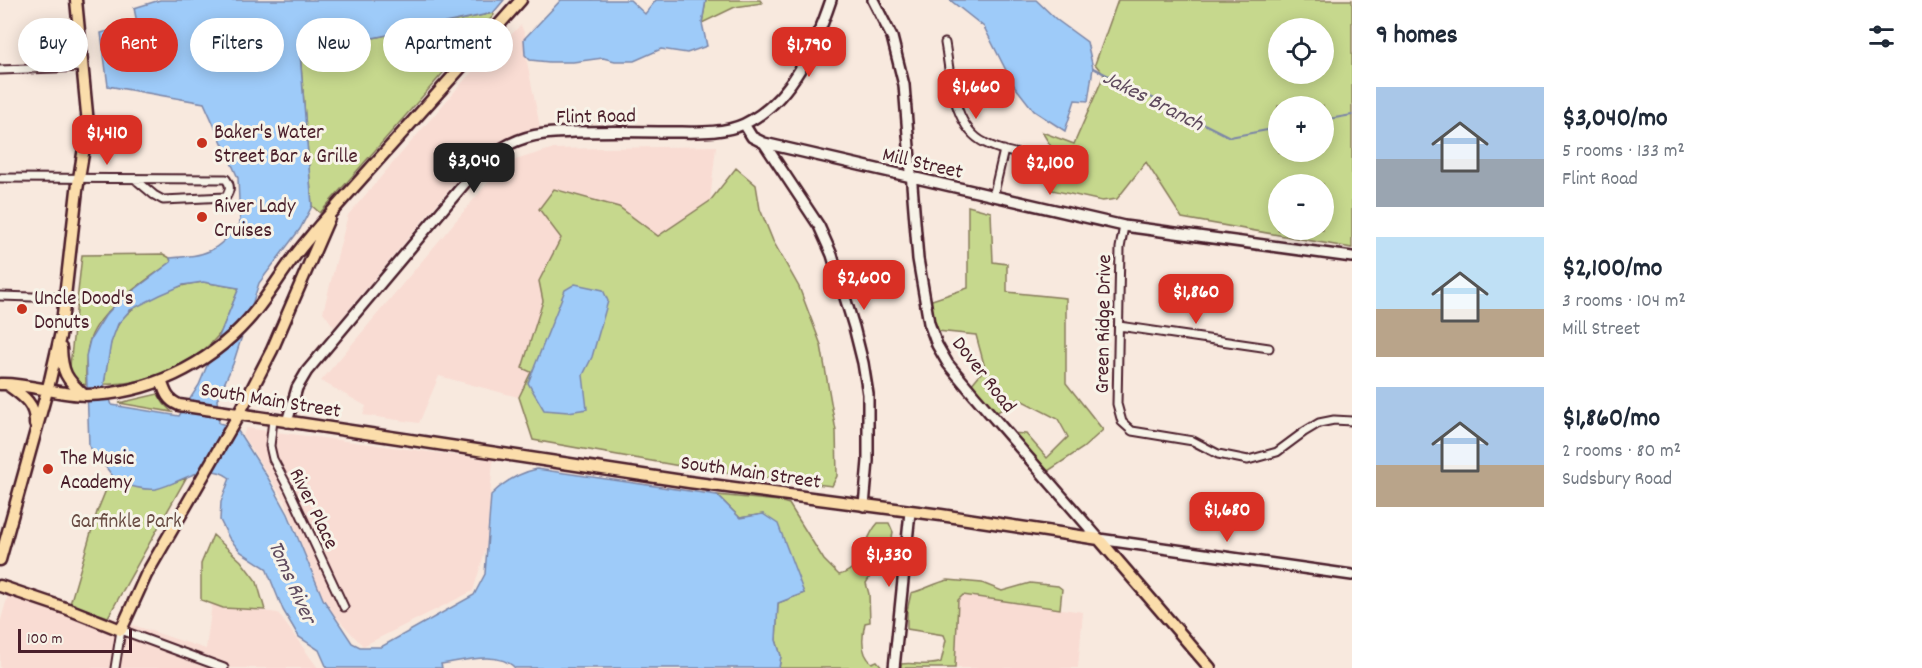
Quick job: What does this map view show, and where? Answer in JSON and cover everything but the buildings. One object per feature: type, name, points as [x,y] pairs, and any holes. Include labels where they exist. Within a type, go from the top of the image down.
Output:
[{"type":"main road","points":[[76,0],[78,18]]},
{"type":"main road","points":[[3,384],[84,395],[109,394],[161,380],[198,362],[227,341],[254,313],[294,257],[521,0]]},
{"type":"main road","points":[[0,560],[61,332],[88,124],[83,72]]},
{"type":"main road","points":[[0,586],[122,630],[146,575],[236,419],[290,313],[330,216]]},
{"type":"main road","points":[[61,332],[62,366],[71,385],[84,395]]},
{"type":"main road","name":"South Main Street","points":[[161,380],[165,393],[171,401],[179,405],[224,412],[236,419],[273,420],[689,482],[1099,539]]},
{"type":"main road","points":[[3,384],[30,402],[35,417],[34,436]]},
{"type":"main road","name":"Dover Road","points":[[1099,539],[1210,668]]},
{"type":"street","name":"Flint Road","points":[[287,422],[297,388],[307,370],[480,165],[495,152],[519,139],[544,134],[703,132],[724,130],[744,124],[765,112],[791,81],[815,40],[831,0]]},
{"type":"street","name":"Dover Road","points":[[873,0],[892,37],[904,85],[923,297],[937,345],[948,364],[1099,539]]},
{"type":"street","points":[[945,43],[958,111],[963,124],[972,135],[984,143],[1004,150],[1048,160]]},
{"type":"street","points":[[0,70],[18,69]]},
{"type":"street","points":[[744,124],[752,136],[764,143],[819,226],[832,255],[864,363],[868,394],[868,461],[864,506]]},
{"type":"street","name":"Mill Street","points":[[764,143],[1124,226],[1352,257]]},
{"type":"street","points":[[993,197],[1004,150]]},
{"type":"street","points":[[0,178],[226,179],[230,184],[230,190],[226,197],[164,200],[154,195],[135,179]]},
{"type":"street","name":"Green Ridge Drive","points":[[1124,226],[1120,248],[1117,404],[1122,422],[1132,431],[1193,441],[1218,454],[1248,460],[1277,452],[1319,423],[1334,420],[1352,421]]},
{"type":"street","points":[[0,296],[65,298]]},
{"type":"street","points":[[1119,326],[1269,348]]},
{"type":"street","name":"River Place","points":[[273,420],[270,446],[273,459],[344,607]]},
{"type":"street","points":[[894,668],[910,512]]},
{"type":"street","name":"South Main Street","points":[[1099,539],[1352,575]]},
{"type":"street","points":[[115,668],[122,630],[224,668]]},
{"type":"shaded area","points":[[521,25],[525,35],[527,62],[540,127],[504,139],[476,157],[334,327],[323,312],[348,215],[472,72],[513,72],[513,33]]},
{"type":"shaded area","points":[[716,146],[710,201],[658,236],[619,207],[555,189],[539,209],[561,238],[539,281],[543,301],[522,367],[531,372],[518,397],[439,376],[419,423],[363,415],[366,406],[321,381],[491,179],[512,161],[551,149]]},
{"type":"shaded area","points":[[246,428],[493,460],[486,548],[473,591],[363,646],[325,605],[285,501],[243,436]]},
{"type":"shaded area","points":[[11,585],[206,649],[212,604],[278,613],[318,668],[0,668],[0,623]]},
{"type":"shaded area","points":[[963,595],[1083,612],[1078,668],[955,668],[958,600]]},
{"type":"green space","points":[[706,0],[760,0],[762,3],[735,7],[702,23]]},
{"type":"green space","points":[[1118,0],[1352,0],[1352,248],[1307,240],[1334,240],[1334,174],[1268,174],[1268,233],[1182,218],[1146,162],[1117,199],[1102,201],[1052,190],[1051,181],[1057,156],[1042,132],[1074,144],[1104,75],[1095,64]]},
{"type":"green space","points":[[493,13],[494,15],[491,18],[469,18]]},
{"type":"green space","points":[[383,36],[383,72],[444,72],[320,213],[312,206],[301,72],[371,72],[371,38]]},
{"type":"green space","points":[[736,168],[756,185],[760,209],[773,241],[799,287],[821,345],[836,431],[837,476],[832,486],[708,471],[533,440],[519,397],[531,372],[522,368],[543,301],[539,281],[561,238],[539,209],[554,189],[619,207],[658,236],[710,201]]},
{"type":"green space","points":[[968,206],[991,212],[993,262],[1007,264],[1007,292],[1066,298],[1066,383],[1103,430],[1083,448],[1045,473],[1011,433],[1026,434],[1047,458],[1068,437],[1058,419],[1019,399],[994,414],[971,385],[985,368],[976,335],[937,331],[929,301],[968,288]]},
{"type":"green space","points":[[163,254],[170,258],[171,262],[123,298],[102,319],[94,331],[87,354],[86,385],[79,383],[70,371],[70,366],[82,255]]},
{"type":"green space","points":[[203,282],[239,288],[221,332],[211,344],[184,363],[152,377],[120,384],[104,384],[112,339],[124,317],[144,302],[168,290]]},
{"type":"green space","points":[[158,394],[172,412],[119,403]]},
{"type":"green space","name":"Garfinkle Park","points":[[112,475],[155,489],[186,478],[108,617],[70,604],[97,512]]},
{"type":"green space","points":[[717,495],[789,504],[824,560],[839,575],[848,571],[859,560],[878,523],[889,523],[893,532],[891,543],[866,583],[869,594],[870,622],[865,623],[863,639],[865,655],[872,663],[877,661],[883,668],[779,668],[781,656],[776,640],[778,603],[804,593],[763,514],[740,518]]},
{"type":"green space","points":[[213,535],[241,561],[257,582],[265,610],[223,608],[201,600],[201,564]]},
{"type":"green space","points":[[948,580],[982,583],[1002,591],[1030,583],[1058,586],[1062,589],[1060,609],[963,595],[958,600],[955,668],[901,668],[901,664],[941,662],[946,640],[944,635],[907,629],[907,611],[911,593]]},
{"type":"water","name":"Toms River","points":[[160,0],[504,0],[493,13],[469,18],[383,18],[383,36],[371,38],[371,18],[296,18],[296,72],[301,72],[312,206],[300,229],[259,283],[233,364],[217,400],[219,423],[236,428],[268,478],[288,514],[323,599],[352,643],[360,647],[381,647],[474,595],[485,574],[491,495],[512,479],[537,469],[717,495],[740,518],[763,514],[778,524],[804,593],[778,603],[776,640],[781,656],[779,668],[515,668],[500,659],[480,658],[441,664],[442,668],[327,668],[319,650],[299,637],[283,610],[266,568],[241,552],[229,538],[220,520],[221,502],[230,478],[211,471],[202,472],[156,489],[134,487],[111,480],[112,475],[89,446],[86,356],[90,340],[105,316],[117,303],[171,262],[170,258],[193,256],[210,251],[224,241],[240,224],[238,178],[204,103],[108,86],[106,72],[178,72],[178,18],[136,18],[134,8]],"holes":[[[203,282],[239,288],[199,385],[179,416],[112,405],[104,384],[111,343],[118,324],[130,310],[183,285]]]},
{"type":"water","points":[[561,0],[630,0],[645,14],[656,0],[706,0],[702,23],[707,46],[687,53],[661,49],[634,61],[615,61],[603,58],[573,62],[530,60],[525,55],[524,39]]},
{"type":"water","points":[[950,0],[1036,0],[1057,20],[1087,42],[1093,68],[1088,101],[1075,100],[1065,131],[1034,111],[1013,84],[984,27]]},
{"type":"water","points":[[575,284],[603,290],[608,301],[592,357],[583,375],[587,409],[568,412],[544,410],[528,383],[565,290]]},
{"type":"waterway","name":"Jakes Branch","points":[[1093,68],[1230,137],[1268,130]]},
{"type":"waterway","name":"Jakes Branch","points":[[1334,118],[1352,115]]},
{"type":"place","name":"Baker's Water Street Bar & Grille","points":[[202,143]]},
{"type":"place","name":"River Lady Cruises","points":[[202,217]]},
{"type":"place","name":"Uncle Dood's Donuts","points":[[22,309]]},
{"type":"place","name":"The Music Academy","points":[[48,469]]}]
